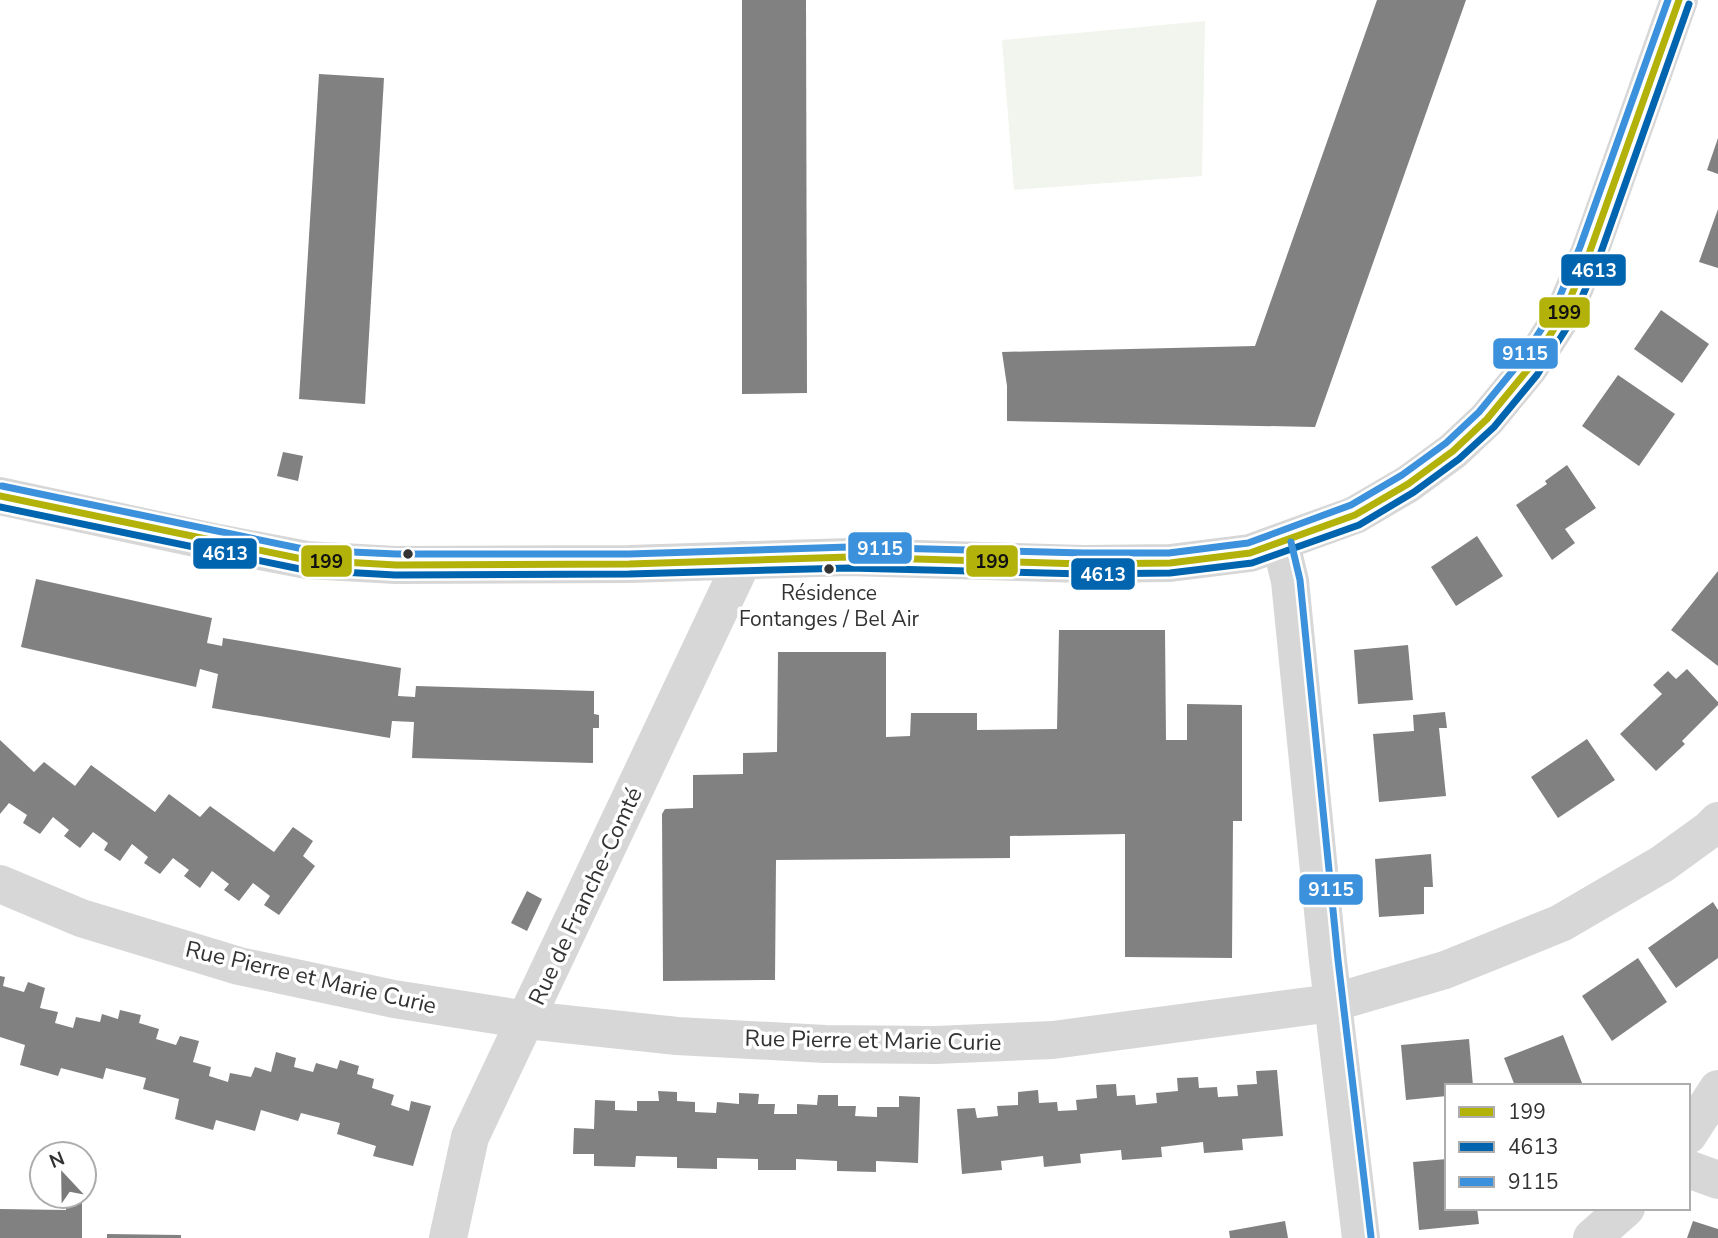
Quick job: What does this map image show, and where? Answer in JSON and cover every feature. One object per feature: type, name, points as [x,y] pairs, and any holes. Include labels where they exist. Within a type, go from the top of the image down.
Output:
[{"type":"street","points":[[0,496],[307,560],[428,566],[849,557],[1084,564],[1170,563],[1250,553],[1281,544],[1355,514],[1408,484],[1453,451],[1487,419],[1529,368],[1564,313],[1590,251],[1679,0]]},
{"type":"street","points":[[1281,544],[1290,581],[1332,1003],[1361,1238]]},
{"type":"street","name":"Rue de Franche-Comté","points":[[448,1238],[470,1138],[743,560]]},
{"type":"street","name":"Rue Pierre et Marie Curie","points":[[0,884],[81,918],[239,966],[394,999],[527,1020],[677,1036],[825,1044],[935,1045],[1053,1040],[1332,1003],[1445,971],[1561,923],[1662,864],[1715,826]]},
{"type":"street","points":[[1690,1132],[1718,1089]]},
{"type":"street","points":[[1690,1170],[1718,1180]]},
{"type":"street","points":[[1592,1238],[1624,1210]]},
{"type":"shaded area","points":[[1205,21],[1202,176],[1014,190],[1002,40]]},
{"type":"building","points":[[742,0],[806,0],[807,393],[742,394]]},
{"type":"building","points":[[1377,0],[1466,0],[1315,427],[1007,421],[1007,386],[1002,352],[1255,346]]},
{"type":"building","points":[[319,74],[384,78],[365,404],[299,399]]},
{"type":"building","points":[[1718,138],[1718,174],[1707,170]]},
{"type":"building","points":[[1718,209],[1718,268],[1699,262]]},
{"type":"building","points":[[1661,310],[1709,344],[1682,383],[1634,349]]},
{"type":"building","points":[[1618,375],[1675,414],[1639,466],[1582,426]]},
{"type":"building","points":[[283,452],[303,456],[298,481],[277,476]]},
{"type":"building","points":[[1567,465],[1596,508],[1565,529],[1575,543],[1552,560],[1516,505],[1547,484],[1545,481]]},
{"type":"building","points":[[1477,536],[1503,576],[1456,606],[1431,567]]},
{"type":"building","points":[[1718,571],[1718,666],[1671,630]]},
{"type":"building","points":[[36,579],[212,618],[207,643],[222,646],[223,638],[401,668],[398,696],[415,697],[416,686],[594,691],[594,714],[599,715],[599,728],[593,728],[593,763],[412,758],[414,722],[392,721],[390,738],[212,708],[218,674],[200,669],[196,687],[21,647]]},
{"type":"building","points":[[1059,630],[1165,630],[1166,740],[1187,740],[1187,704],[1242,705],[1242,821],[1233,821],[1232,958],[1125,957],[1125,834],[1010,836],[1010,858],[776,860],[775,980],[663,981],[662,814],[665,809],[693,808],[693,775],[743,774],[743,753],[777,752],[778,652],[886,652],[886,737],[910,736],[911,713],[977,713],[977,730],[1057,729]]},
{"type":"building","points":[[1408,645],[1413,700],[1358,704],[1354,650]]},
{"type":"building","points":[[1687,669],[1718,705],[1682,741],[1685,744],[1656,771],[1620,734],[1662,694],[1653,685],[1668,671],[1676,679]]},
{"type":"building","points":[[1445,712],[1447,728],[1439,728],[1446,796],[1379,802],[1373,734],[1414,731],[1413,715]]},
{"type":"building","points":[[1587,739],[1615,780],[1558,818],[1531,777]]},
{"type":"building","points":[[0,740],[34,772],[44,762],[75,786],[91,765],[155,812],[169,794],[200,817],[210,806],[274,852],[293,827],[313,841],[303,856],[315,866],[279,915],[264,905],[270,896],[253,883],[239,901],[224,890],[229,884],[212,871],[200,888],[184,876],[189,870],[173,858],[160,874],[144,863],[148,857],[132,844],[120,861],[104,850],[108,843],[93,832],[80,848],[64,836],[69,830],[53,817],[40,834],[23,823],[27,815],[9,803],[0,814]]},
{"type":"building","points":[[1431,854],[1433,887],[1424,887],[1424,914],[1379,917],[1375,859]]},
{"type":"building","points":[[527,891],[542,899],[527,931],[511,923]]},
{"type":"building","points":[[1713,902],[1718,910],[1718,958],[1676,988],[1648,948]]},
{"type":"building","points":[[1638,958],[1667,1002],[1612,1041],[1582,996]]},
{"type":"building","points":[[0,976],[5,977],[3,986],[24,992],[28,982],[45,988],[40,1008],[58,1012],[55,1023],[73,1028],[76,1017],[100,1022],[102,1014],[118,1019],[120,1010],[141,1015],[139,1023],[159,1029],[156,1039],[176,1045],[180,1036],[199,1041],[193,1062],[211,1067],[209,1076],[228,1082],[230,1073],[251,1077],[255,1067],[271,1072],[276,1052],[296,1058],[294,1067],[313,1072],[316,1063],[337,1069],[340,1060],[359,1066],[357,1074],[374,1079],[372,1088],[394,1095],[391,1105],[409,1111],[411,1101],[431,1106],[413,1166],[373,1156],[376,1146],[337,1134],[340,1123],[301,1113],[298,1121],[261,1110],[255,1131],[216,1120],[213,1130],[175,1119],[179,1099],[143,1089],[146,1078],[106,1068],[103,1079],[61,1068],[58,1076],[20,1065],[25,1045],[0,1037]]},
{"type":"building","points":[[1563,1035],[1582,1083],[1514,1084],[1504,1058]]},
{"type":"building","points":[[1469,1039],[1473,1084],[1445,1084],[1445,1096],[1406,1100],[1401,1045]]},
{"type":"building","points":[[1277,1070],[1283,1136],[1242,1139],[1243,1150],[1204,1153],[1203,1142],[1161,1147],[1162,1157],[1122,1160],[1121,1150],[1080,1154],[1081,1163],[1044,1167],[1043,1156],[1001,1161],[1002,1170],[962,1174],[957,1109],[975,1108],[977,1118],[998,1116],[997,1106],[1018,1105],[1018,1092],[1038,1090],[1039,1103],[1057,1102],[1058,1111],[1077,1110],[1076,1100],[1097,1098],[1096,1085],[1116,1084],[1117,1096],[1135,1095],[1136,1105],[1157,1103],[1156,1093],[1178,1091],[1177,1078],[1198,1077],[1199,1088],[1217,1087],[1218,1097],[1238,1096],[1237,1085],[1257,1084],[1256,1071]]},
{"type":"building","points":[[658,1091],[677,1092],[677,1101],[695,1102],[695,1112],[716,1113],[717,1102],[739,1104],[739,1093],[759,1094],[758,1104],[775,1104],[774,1114],[797,1114],[797,1104],[817,1105],[818,1095],[838,1095],[838,1106],[856,1106],[855,1116],[877,1117],[877,1107],[899,1107],[899,1096],[920,1097],[918,1163],[876,1161],[876,1172],[837,1171],[837,1161],[796,1159],[796,1170],[758,1170],[758,1159],[717,1158],[717,1169],[677,1168],[677,1157],[636,1156],[635,1167],[594,1166],[594,1154],[573,1154],[574,1128],[594,1129],[595,1100],[615,1101],[615,1110],[637,1111],[637,1101],[659,1101]]},
{"type":"building","points":[[1445,1159],[1445,1210],[1477,1210],[1479,1224],[1419,1230],[1413,1162]]},
{"type":"building","points":[[0,1209],[82,1210],[82,1238],[0,1238]]},
{"type":"building","points":[[1285,1221],[1288,1238],[1230,1238],[1229,1231]]},
{"type":"building","points":[[1693,1221],[1718,1229],[1718,1238],[1687,1238]]},
{"type":"building","points":[[107,1234],[181,1235],[181,1238],[107,1238]]},
{"type":"transit line","name":"9115","points":[[2,486],[308,550],[396,554],[629,554],[849,547],[1169,553],[1248,543],[1351,505],[1402,475],[1446,443],[1479,412],[1520,362],[1555,308],[1580,247],[1668,0]]},
{"type":"transit line","name":"199","points":[[0,496],[307,560],[396,565],[629,564],[849,557],[1084,564],[1170,563],[1250,553],[1355,515],[1408,484],[1453,451],[1487,419],[1529,368],[1564,313],[1590,251],[1679,0]]},
{"type":"transit line","name":"4613","points":[[0,507],[305,570],[395,575],[629,574],[849,568],[1084,574],[1170,573],[1252,563],[1359,525],[1414,492],[1459,459],[1494,427],[1537,375],[1573,318],[1600,255],[1689,4]]},
{"type":"transit line","name":"9115","points":[[1291,542],[1300,580],[1338,960],[1371,1237]]},
{"type":"place","name":"Résidence Fontanges / Bel Air","points":[[829,569]]}]
